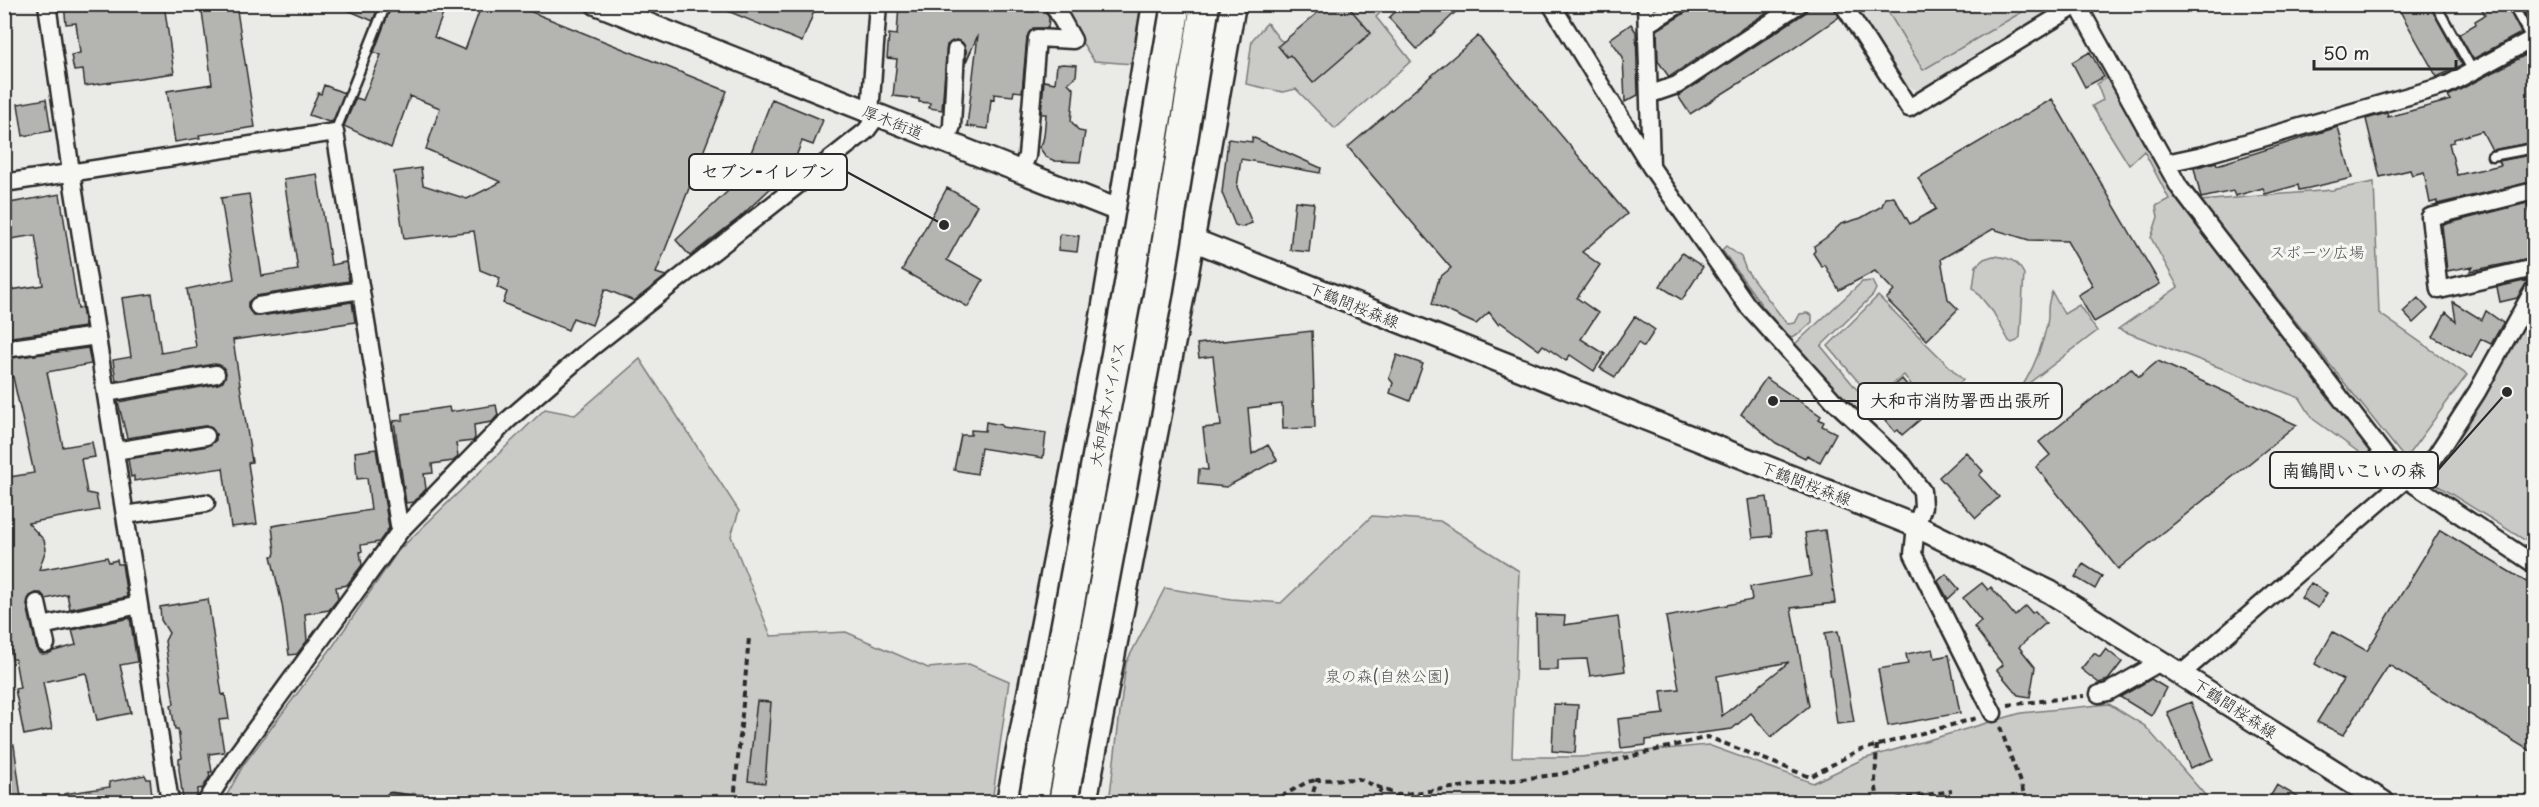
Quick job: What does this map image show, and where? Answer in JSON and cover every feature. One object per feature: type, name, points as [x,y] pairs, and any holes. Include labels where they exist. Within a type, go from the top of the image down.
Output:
[{"type":"highway","points":[[1011,802],[1103,329],[1157,4]]},
{"type":"highway","name":"大和厚木バイパス","points":[[1033,802],[1129,284],[1176,4]]},
{"type":"highway","name":"大和厚木バイパス","points":[[1063,802],[1158,295],[1205,4]]},
{"type":"highway","points":[[1082,802],[1190,240],[1231,4]]},
{"type":"street","points":[[47,4],[71,172],[170,802]]},
{"type":"street","name":"厚木街道","points":[[597,4],[1190,240]]},
{"type":"street","points":[[206,802],[235,757],[400,531],[508,420],[617,327],[866,131],[874,115],[878,4]]},
{"type":"street","points":[[1020,173],[1027,156],[1037,38],[1073,40],[1053,4]]},
{"type":"street","points":[[1551,4],[1651,167],[1747,305],[1833,400],[1903,465],[1922,491],[1923,507],[1916,526],[1913,554],[1991,710]]},
{"type":"street","points":[[1646,4],[1651,94],[1651,167]]},
{"type":"street","points":[[1647,24],[1680,4]]},
{"type":"street","points":[[1651,94],[1677,85],[1799,4]]},
{"type":"street","points":[[1843,4],[1909,108],[2077,5],[2179,187],[2392,465],[2406,479],[2535,564]]},
{"type":"street","points":[[2166,163],[2203,155],[2447,85],[2533,39]]},
{"type":"street","points":[[945,142],[952,126],[956,50]]},
{"type":"street","points":[[4,183],[335,132],[400,531]]},
{"type":"street","points":[[2535,191],[2430,217],[2439,290],[2535,268]]},
{"type":"street","name":"下鶴間桜森線","points":[[1190,240],[1916,526],[2050,592],[2383,802]]},
{"type":"street","points":[[2181,674],[2406,479],[2424,474],[2476,392],[2535,289]]},
{"type":"street","points":[[258,306],[361,290]]},
{"type":"street","points":[[4,349],[97,336]]},
{"type":"street","points":[[106,393],[216,375]]},
{"type":"street","points":[[115,451],[206,436]]},
{"type":"street","points":[[125,515],[206,503]]},
{"type":"street","points":[[37,603],[46,644]]},
{"type":"street","points":[[42,626],[139,605]]},
{"type":"street","points":[[2099,694],[2108,692],[2162,661]]},
{"type":"lane","points":[[335,132],[386,4]]},
{"type":"lane","points":[[2435,4],[2473,71]]},
{"type":"lane","points":[[2512,4],[2533,39]]},
{"type":"lane","points":[[2492,156],[2535,148]]},
{"type":"lane","points":[[391,802],[391,798],[424,802]]},
{"type":"path","points":[[734,802],[749,638]]},
{"type":"path","points":[[1272,802],[1307,782],[1317,780],[1359,779],[1397,795],[1561,774],[1708,737],[1810,777],[1857,751],[1991,710],[2099,694]]},
{"type":"path","points":[[1991,710],[1999,723],[2027,802]]},
{"type":"path","points":[[1877,745],[1875,781],[1877,802],[1952,791]]},
{"type":"path","points":[[1310,802],[1317,780]]},
{"type":"path","points":[[1374,802],[1382,788]]},
{"type":"path","points":[[1204,802],[1210,800],[1219,802]]},
{"type":"shaded area","points":[[1854,5],[2049,5],[2022,29],[1919,90],[1907,86]]},
{"type":"green space","points":[[1058,5],[1142,5],[1133,64],[1094,61]]},
{"type":"green space","points":[[1339,5],[1388,5],[1376,17],[1411,61],[1335,129],[1296,89],[1283,92],[1246,84],[1252,40],[1267,23],[1280,40],[1294,46]]},
{"type":"green space","points":[[1884,5],[2034,5],[1923,70]]},
{"type":"green space","points":[[2109,76],[2380,455],[2375,464],[2313,419],[2300,398],[2118,329],[2178,287],[2151,238],[2158,217],[2156,206],[2169,199],[2144,151],[2129,165],[2092,106],[2103,100],[2097,84]]},
{"type":"green space","name":"スポーツ広場","points":[[2374,182],[2379,313],[2467,375],[2405,459],[2200,201],[2332,190]]},
{"type":"green space","points":[[1726,246],[1741,257],[1746,270],[1787,324],[1795,323],[1800,314],[1807,313],[1812,315],[1812,322],[1800,333],[1789,338],[1763,307],[1722,250]]},
{"type":"green space","points":[[1993,256],[2012,260],[2024,274],[2020,337],[2012,343],[1993,312],[1973,288],[1976,266],[1984,259]]},
{"type":"green space","points":[[1872,281],[1876,289],[1873,295],[1821,346],[1864,398],[1863,405],[1858,410],[1850,406],[1795,344],[1862,282]]},
{"type":"green space","points":[[2052,292],[2064,314],[2079,305],[2097,331],[2020,390],[2040,350]]},
{"type":"green space","points":[[1878,296],[1963,380],[1930,409],[1904,375],[1873,399],[1828,346]]},
{"type":"green space","points":[[2534,306],[2534,546],[2424,477]]},
{"type":"green space","points":[[640,359],[739,511],[731,536],[771,636],[846,632],[928,668],[969,664],[1009,681],[992,802],[478,802],[412,793],[412,802],[223,802],[244,764],[333,646],[398,551],[545,409],[575,415]]},
{"type":"green space","name":"泉の森(自然公園)","points":[[1372,516],[1440,521],[1519,571],[1512,757],[1580,757],[1708,745],[1813,783],[1863,759],[2021,713],[2109,704],[2145,726],[2211,802],[1109,802],[1126,663],[1165,588],[1231,599],[1281,603]]},
{"type":"building","points":[[64,4],[164,4],[174,73],[85,86],[83,70],[74,71],[71,55],[80,53],[76,23],[66,24]]},
{"type":"building","points":[[201,4],[236,4],[255,127],[199,135],[200,138],[175,142],[167,91],[212,84]]},
{"type":"building","points":[[334,4],[379,4],[373,21]]},
{"type":"building","points":[[392,4],[447,4],[434,37],[465,50],[482,4],[512,4],[727,91],[656,273],[666,276],[634,301],[605,289],[592,325],[573,318],[568,330],[503,303],[507,292],[497,287],[500,278],[480,270],[474,231],[404,239],[394,172],[421,168],[423,185],[467,199],[501,182],[426,149],[440,108],[410,96],[391,148],[344,126],[356,98],[363,100],[381,55],[374,52]]},
{"type":"building","points":[[711,4],[817,4],[802,42]]},
{"type":"building","points":[[899,4],[927,4],[927,10],[975,11],[976,4],[998,4],[997,9],[1034,12],[1034,8],[1044,9],[1049,18],[1048,28],[1033,28],[1027,37],[1022,92],[1014,91],[1013,96],[994,94],[994,100],[991,99],[988,129],[967,126],[978,35],[966,62],[966,50],[962,42],[956,40],[947,45],[942,110],[929,108],[930,103],[919,102],[919,99],[893,96],[897,59],[887,58],[889,34],[897,35]]},
{"type":"building","points":[[1328,4],[1346,4],[1371,33],[1313,83],[1290,55],[1287,57],[1278,46]]},
{"type":"building","points":[[1403,4],[1464,4],[1417,49],[1389,18]]},
{"type":"building","points":[[1690,4],[1779,4],[1669,77],[1658,61],[1657,30],[1685,13]]},
{"type":"building","points":[[1809,4],[1832,4],[1839,17],[1781,57],[1690,114],[1678,96],[1805,13]]},
{"type":"building","points":[[2396,4],[2429,4],[2462,65],[2437,77]]},
{"type":"building","points":[[2479,4],[2506,4],[2521,33],[2473,59],[2459,34],[2476,24],[2475,21],[2485,15]]},
{"type":"building","points":[[2520,4],[2535,4],[2535,28],[2533,28]]},
{"type":"building","points":[[1631,24],[1636,32],[1638,95],[1625,102],[1623,57],[1610,39]]},
{"type":"building","points":[[1478,36],[1627,214],[1582,252],[1600,265],[1577,298],[1598,313],[1581,339],[1605,354],[1594,371],[1570,355],[1566,361],[1543,345],[1539,350],[1500,322],[1498,324],[1489,312],[1476,324],[1432,304],[1439,278],[1451,268],[1348,147]]},
{"type":"building","points":[[2535,50],[2535,142],[2492,150],[2482,131],[2454,139],[2454,142],[2449,143],[2457,175],[2501,165],[2499,161],[2535,154],[2535,181],[2437,204],[2437,201],[2430,203],[2424,172],[2412,175],[2410,170],[2380,177],[2366,119],[2387,113],[2388,117],[2451,100],[2448,96]]},
{"type":"building","points":[[2090,52],[2104,77],[2085,87],[2072,62]]},
{"type":"building","points":[[1057,65],[1077,65],[1076,76],[1068,83],[1074,89],[1071,121],[1079,131],[1085,132],[1080,162],[1055,161],[1046,157],[1039,147],[1044,136],[1046,114],[1041,114],[1044,81],[1055,83]]},
{"type":"building","points":[[324,85],[344,93],[333,121],[329,122],[309,115]]},
{"type":"building","points":[[46,99],[51,131],[23,136],[18,104]]},
{"type":"building","points":[[772,99],[823,120],[813,145],[802,141],[791,169],[739,218],[690,256],[676,240],[761,160],[750,155]]},
{"type":"building","points":[[2052,99],[2160,284],[2094,322],[2078,295],[2093,286],[2067,241],[2029,240],[1993,229],[1941,259],[1948,299],[1958,309],[1927,340],[1886,299],[1894,291],[1875,271],[1839,290],[1825,265],[1822,267],[1813,253],[1814,246],[1841,224],[1861,218],[1882,206],[1885,198],[1894,197],[1910,224],[1936,209],[1918,178]]},
{"type":"building","points":[[2338,127],[2352,178],[2299,190],[2298,185],[2265,194],[2263,188],[2235,196],[2233,191],[2201,198],[2194,168],[2216,162],[2217,165]]},
{"type":"building","points":[[1252,137],[1321,168],[1320,173],[1241,159],[1237,187],[1252,223],[1241,227],[1235,225],[1222,193],[1228,139],[1252,142]]},
{"type":"building","points":[[317,174],[331,265],[346,262],[349,281],[256,296],[248,302],[248,308],[254,316],[260,316],[352,302],[355,322],[233,340],[252,462],[248,463],[257,524],[231,527],[223,468],[134,481],[134,476],[131,477],[128,459],[208,446],[216,440],[216,434],[210,426],[204,426],[127,438],[118,402],[218,384],[223,382],[226,373],[224,367],[214,364],[116,381],[113,360],[131,357],[122,298],[152,294],[161,353],[196,347],[187,289],[234,279],[221,198],[249,194],[262,276],[298,270],[284,179]]},
{"type":"building","points":[[947,188],[977,205],[947,260],[983,280],[968,307],[902,270]]},
{"type":"building","points":[[60,194],[78,309],[82,308],[85,327],[4,338],[4,291],[43,285],[35,235],[4,240],[4,204]]},
{"type":"building","points":[[1295,201],[1314,203],[1309,252],[1290,250]]},
{"type":"building","points":[[2527,203],[2530,213],[2535,212],[2535,258],[2470,271],[2473,266],[2447,271],[2442,225]]},
{"type":"building","points":[[1060,234],[1079,236],[1077,252],[1058,250]]},
{"type":"building","points":[[1682,253],[1703,267],[1682,300],[1660,286]]},
{"type":"building","points":[[2529,280],[2517,298],[2500,302],[2497,287]]},
{"type":"building","points":[[2418,298],[2428,309],[2413,323],[2403,312]]},
{"type":"building","points":[[2453,302],[2482,320],[2486,311],[2503,323],[2491,344],[2481,339],[2471,358],[2433,337],[2446,312],[2456,321]]},
{"type":"building","points":[[1635,316],[1655,330],[1644,347],[1638,343],[1615,377],[1600,368]]},
{"type":"building","points":[[1312,331],[1315,428],[1283,429],[1282,404],[1248,408],[1252,454],[1268,445],[1277,460],[1226,487],[1198,484],[1199,469],[1208,470],[1203,428],[1221,426],[1213,356],[1199,358],[1197,344]]},
{"type":"building","points":[[88,348],[91,364],[47,372],[63,447],[92,442],[95,457],[81,459],[87,493],[96,495],[99,510],[28,523],[44,540],[46,549],[39,570],[107,557],[109,562],[117,560],[118,564],[122,564],[127,597],[70,609],[67,594],[46,599],[41,593],[35,593],[30,596],[27,605],[36,646],[39,653],[43,654],[76,645],[72,630],[130,618],[137,662],[120,665],[131,713],[97,720],[86,673],[43,682],[52,729],[24,735],[15,689],[20,688],[15,659],[12,659],[8,636],[4,637],[4,478],[34,473],[13,377],[4,379],[4,359]]},
{"type":"building","points":[[1397,355],[1423,364],[1410,401],[1390,393],[1393,383],[1389,378]]},
{"type":"building","points":[[2158,361],[2297,425],[2118,569],[2036,467],[2050,455],[2039,442],[2131,368],[2139,377]]},
{"type":"building","points":[[1766,378],[1821,416],[1819,419],[1824,422],[1822,426],[1836,433],[1820,462],[1807,455],[1805,458],[1776,443],[1741,414]]},
{"type":"building","points":[[1902,379],[1929,412],[1902,435],[1898,430],[1895,432],[1872,404]]},
{"type":"building","points":[[496,405],[498,415],[492,422],[474,425],[475,438],[473,441],[456,443],[458,457],[453,461],[432,464],[433,473],[424,474],[426,489],[414,502],[406,503],[394,421],[403,420],[403,414],[449,407],[450,412]]},
{"type":"building","points":[[986,422],[1002,427],[1046,433],[1043,458],[981,448],[977,474],[954,470],[961,435],[971,435],[971,430],[985,431]]},
{"type":"building","points":[[376,449],[389,528],[379,542],[361,545],[362,565],[347,585],[336,587],[338,599],[329,610],[305,614],[307,641],[297,654],[289,655],[282,604],[271,556],[274,556],[275,552],[272,526],[371,510],[367,478],[357,479],[355,452]]},
{"type":"building","points":[[1966,452],[1983,471],[1979,475],[1999,497],[1976,518],[1939,477]]},
{"type":"building","points":[[1767,497],[1772,536],[1753,538],[1748,500]]},
{"type":"building","points":[[1825,530],[1835,603],[1791,608],[1809,706],[1771,737],[1751,713],[1732,729],[1646,740],[1646,745],[1621,748],[1618,719],[1664,714],[1661,691],[1679,689],[1666,617],[1752,600],[1750,587],[1811,576],[1805,533]],"holes":[[[1789,662],[1722,716],[1717,676]]]},
{"type":"building","points":[[2440,530],[2535,587],[2535,754],[2389,665],[2343,735],[2317,722],[2343,680],[2315,664],[2333,632],[2367,651]]},
{"type":"building","points":[[2083,564],[2102,576],[2095,589],[2075,577]]},
{"type":"building","points":[[1946,574],[1959,589],[1948,599],[1938,581]]},
{"type":"building","points":[[1982,583],[1988,590],[1991,587],[2015,616],[2026,606],[2032,613],[2035,611],[2046,623],[2019,647],[2035,667],[2030,697],[2018,695],[1997,670],[2003,665],[1974,627],[1981,621],[1963,598]]},
{"type":"building","points":[[2311,583],[2327,593],[2318,608],[2301,598]]},
{"type":"building","points":[[208,599],[222,695],[225,694],[229,719],[219,720],[224,752],[209,754],[212,772],[209,772],[210,776],[203,788],[198,789],[196,798],[183,800],[179,769],[179,759],[182,758],[178,729],[175,729],[171,705],[174,704],[165,641],[169,633],[161,620],[160,607]]},
{"type":"building","points":[[1536,615],[1565,616],[1564,625],[1618,617],[1625,671],[1590,676],[1587,659],[1558,660],[1558,670],[1537,670]]},
{"type":"building","points":[[1838,631],[1854,722],[1837,724],[1825,633]]},
{"type":"building","points":[[1933,649],[1935,658],[1949,655],[1960,713],[1888,726],[1878,669],[1908,664],[1906,654]]},
{"type":"building","points":[[2106,649],[2122,662],[2108,680],[2099,683],[2081,669],[2094,653],[2100,657]]},
{"type":"building","points":[[2151,679],[2166,688],[2151,716],[2120,697]]},
{"type":"building","points":[[757,701],[771,702],[765,783],[748,781]]},
{"type":"building","points":[[2191,702],[2213,759],[2190,768],[2167,712]]},
{"type":"building","points":[[1554,704],[1578,705],[1575,753],[1552,751]]},
{"type":"building","points":[[14,745],[21,797],[4,799],[4,746]]},
{"type":"building","points":[[145,775],[147,779],[150,779],[153,802],[65,802],[64,794],[110,787],[109,782]]},
{"type":"building","points":[[2277,785],[2306,802],[2267,802]]},
{"type":"place","name":"セブン-イレブン","points":[[944,225]]},
{"type":"place","name":"南鶴間いこいの森","points":[[2507,392]]},
{"type":"place","name":"大和市消防署西出張所","points":[[1773,401]]}]
